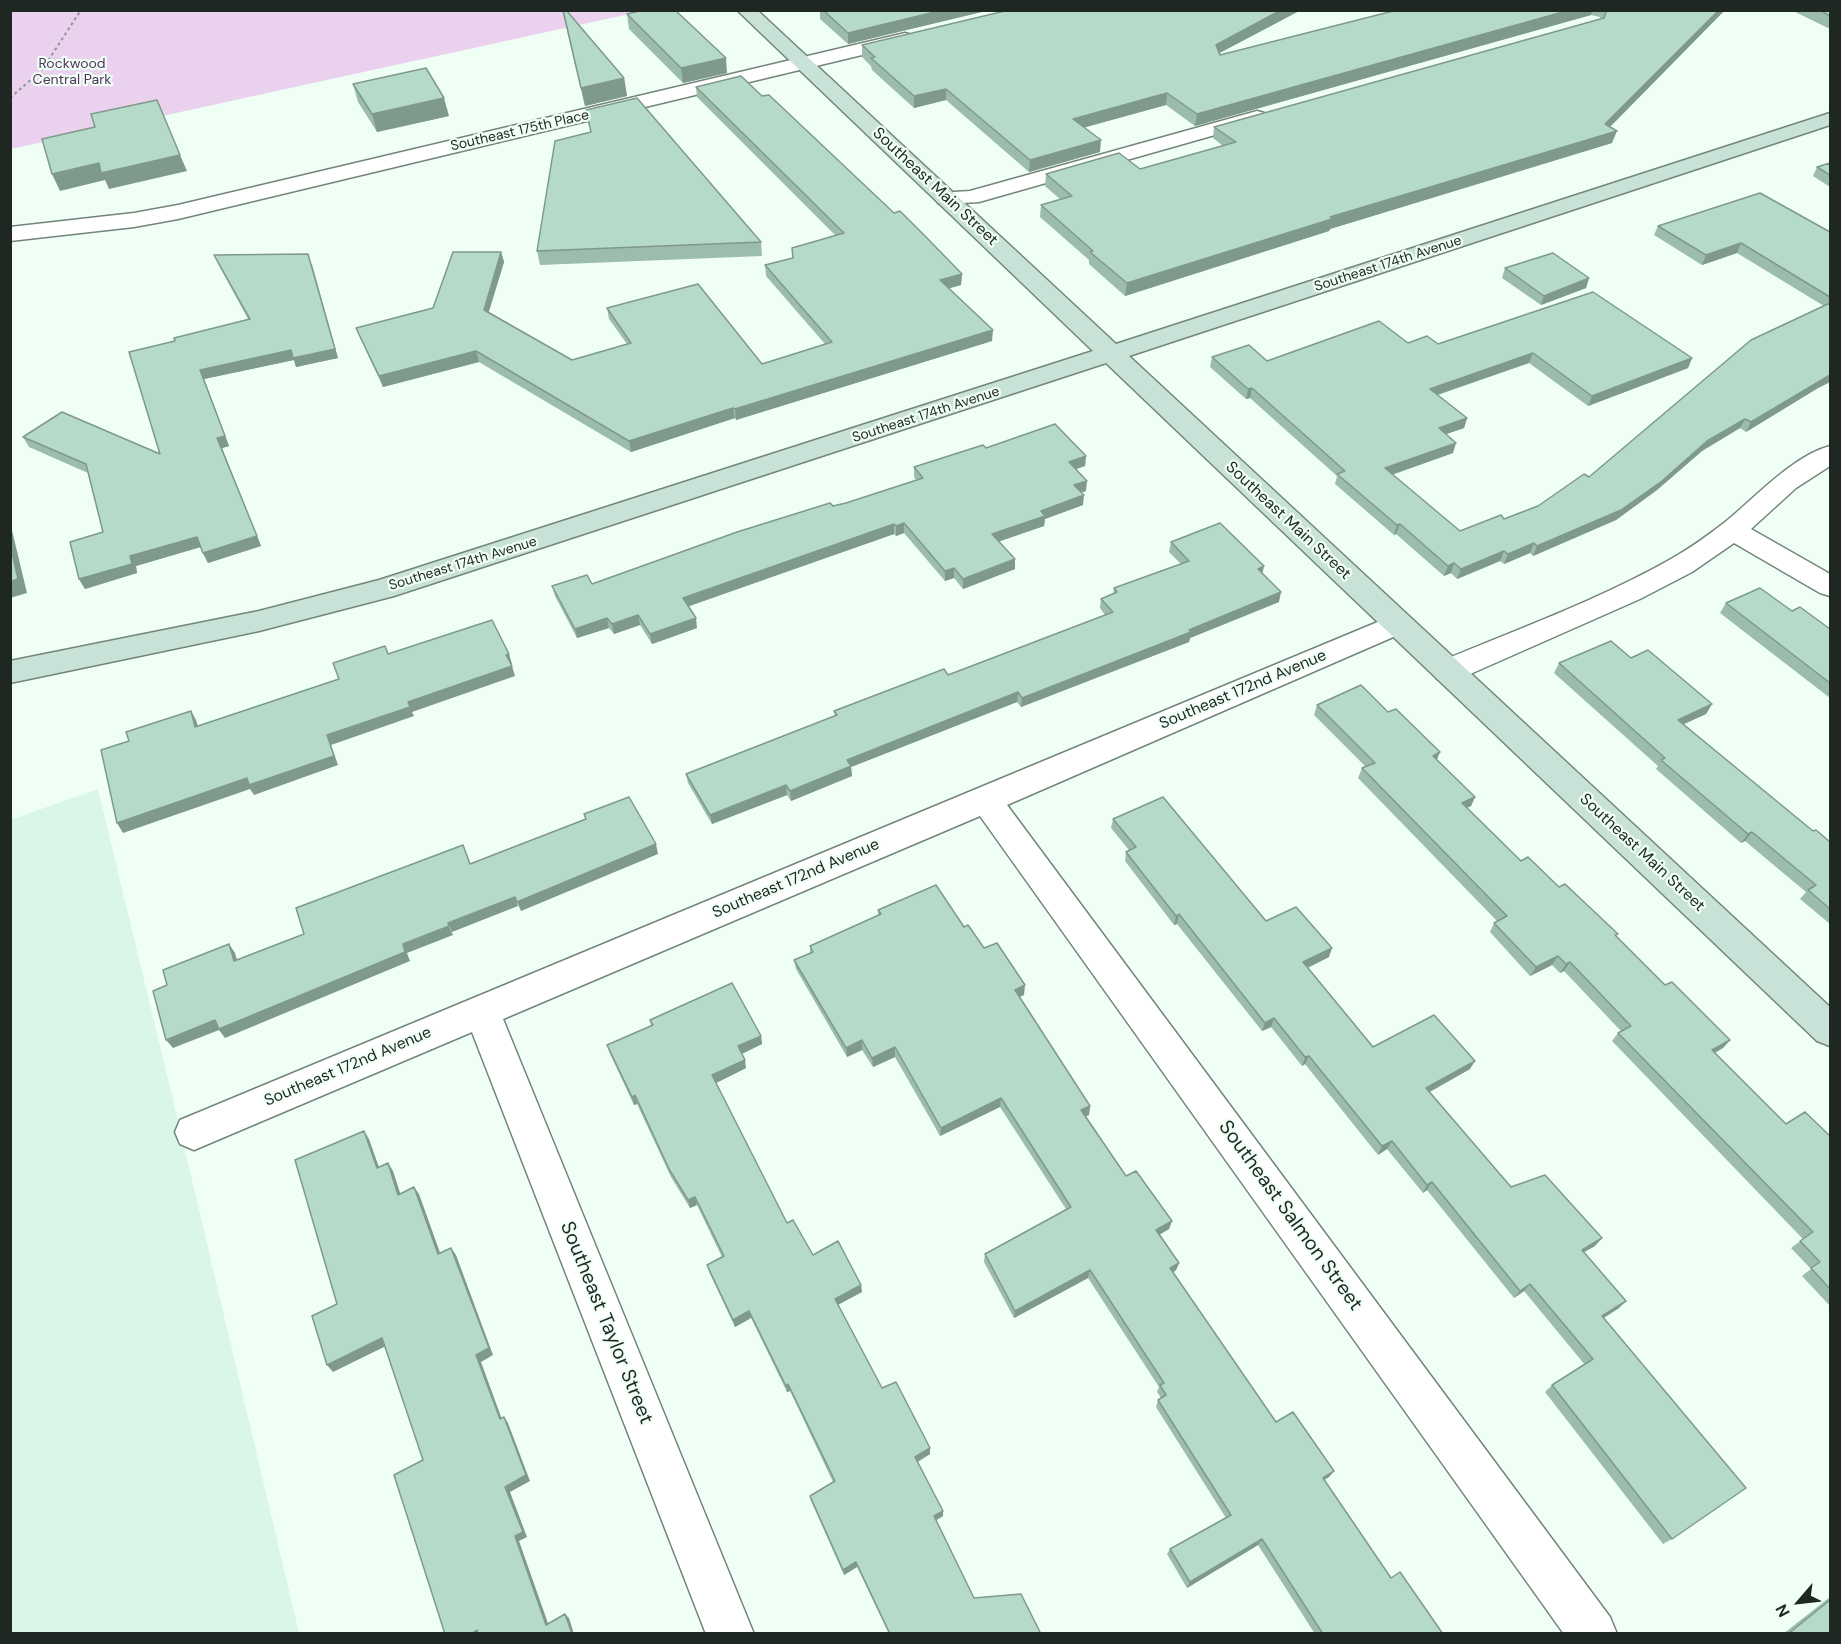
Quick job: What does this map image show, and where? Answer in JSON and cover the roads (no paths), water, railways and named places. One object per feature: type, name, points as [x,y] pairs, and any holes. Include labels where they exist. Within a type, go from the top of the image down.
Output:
[{"type":"street","name":"Southeast Main Street","points":[[747,10],[1830,1030]]},
{"type":"street","name":"Southeast 175th Place","points":[[10,234],[135,220],[178,212],[926,34]]},
{"type":"street","points":[[946,198],[971,197],[1277,112]]},
{"type":"street","name":"Southeast 174th Avenue","points":[[10,672],[218,630],[384,589],[1830,119]]},
{"type":"street","points":[[1448,671],[1630,592],[1682,565],[1733,530],[1787,482],[1830,454]]},
{"type":"street","points":[[1733,530],[1830,586]]},
{"type":"street","name":"Southeast 172nd Avenue","points":[[194,1132],[986,800],[1397,624]]},
{"type":"street","name":"Southeast Salmon Street","points":[[986,800],[1593,1634]]},
{"type":"street","name":"Southeast Taylor Street","points":[[482,1012],[730,1634]]},
{"type":"park label","name":"Rockwood Central Park","points":[[72,72]]}]
